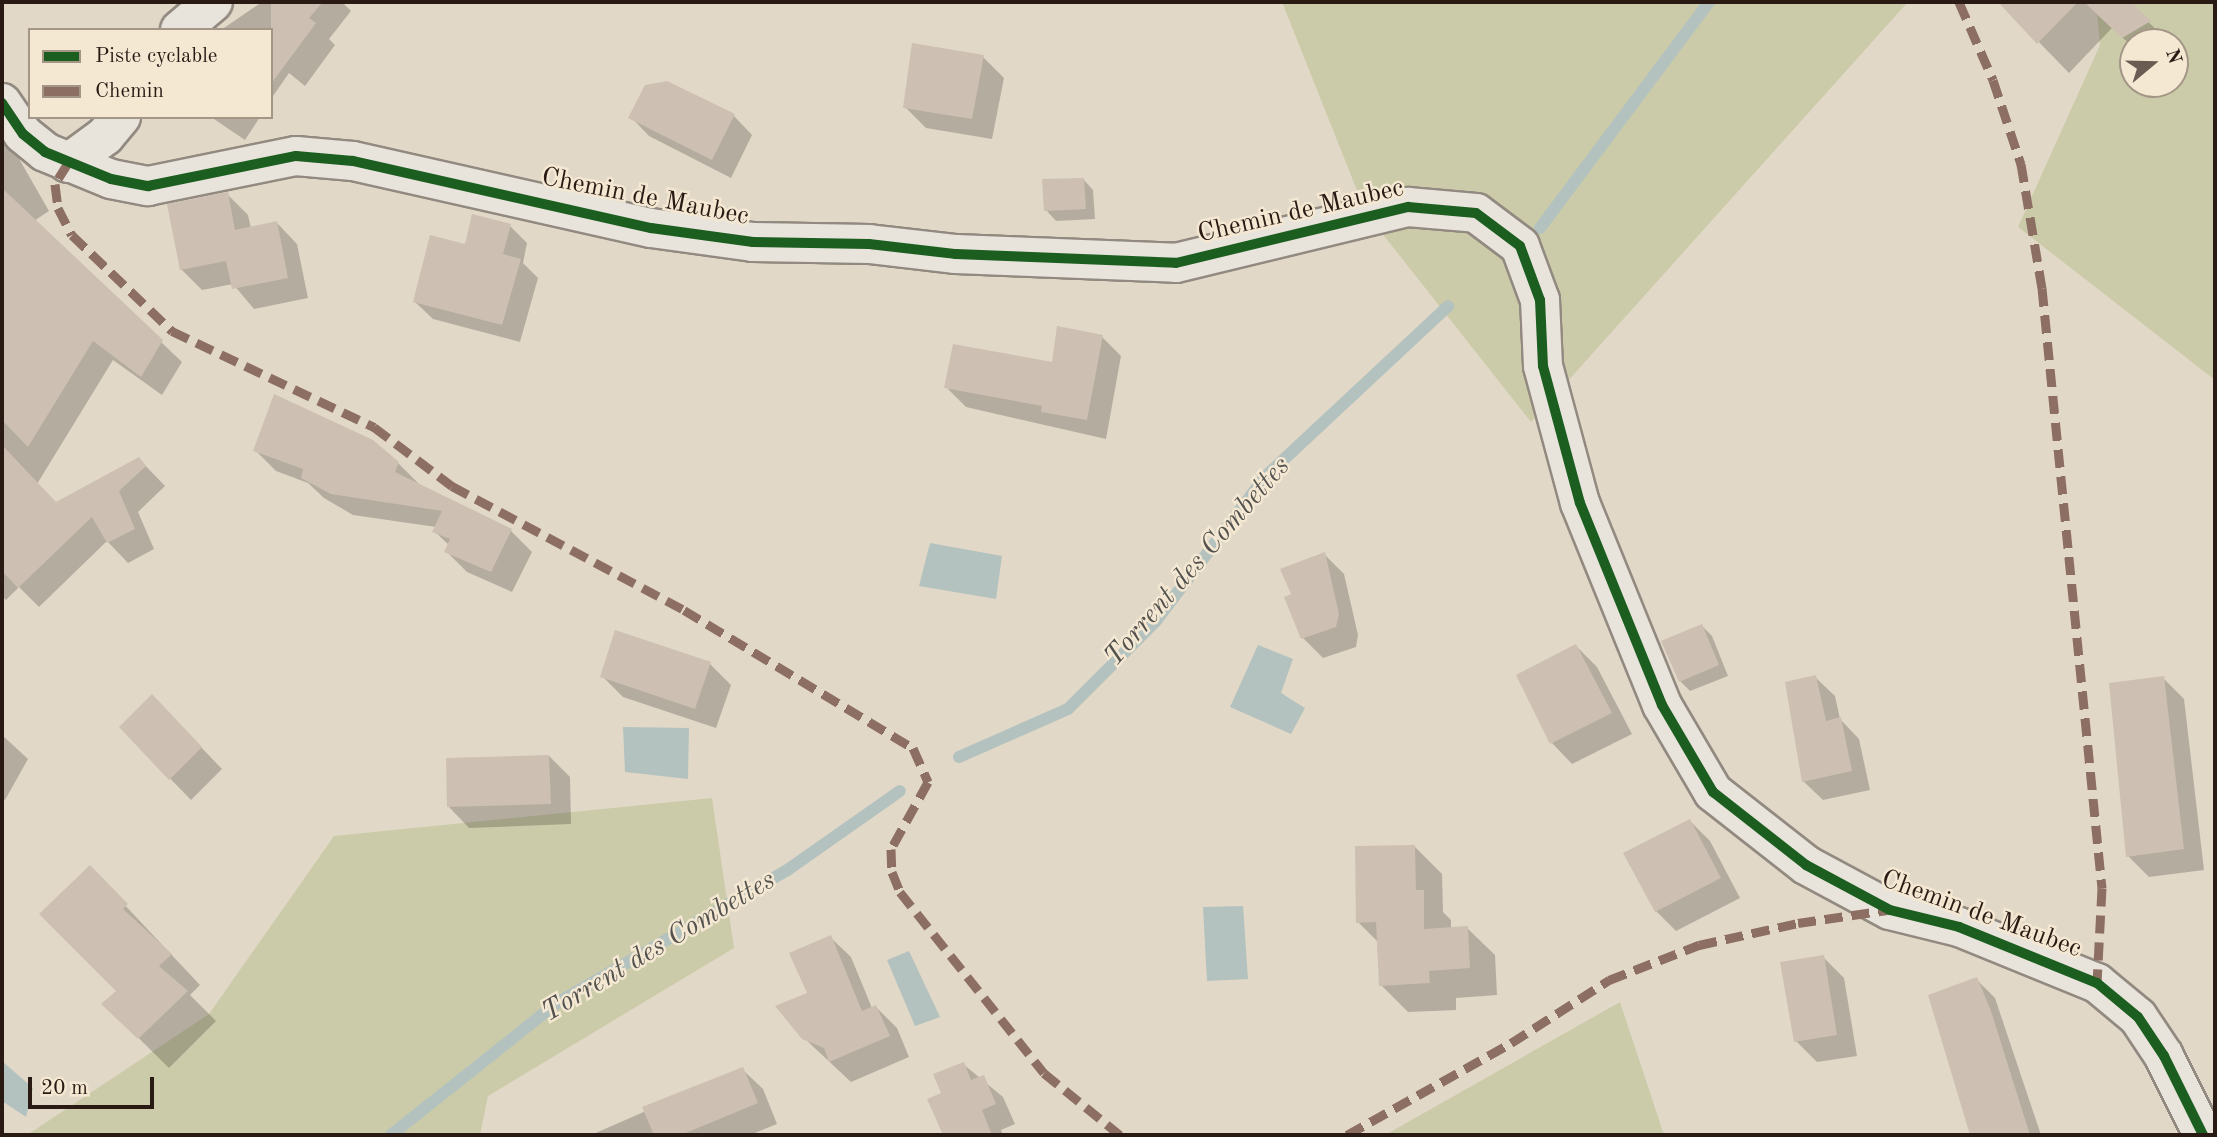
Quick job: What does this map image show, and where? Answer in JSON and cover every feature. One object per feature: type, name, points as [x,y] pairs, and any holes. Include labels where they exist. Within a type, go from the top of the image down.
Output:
[{"type":"street","points":[[182,28],[213,2]]},
{"type":"street","name":"Chemin de Maubec","points":[[2,103],[23,134],[45,152],[111,179],[148,186],[296,156],[353,161],[651,228],[753,242],[869,244],[1074,260],[1176,263],[1408,207],[1476,213],[1520,246],[1539,300],[1543,366],[1580,503],[1662,705],[1713,792],[1806,865],[1890,909],[1959,927],[2097,983],[2138,1017],[2164,1056],[2203,1135]]},
{"type":"street","points":[[68,163],[105,136],[119,119]]},
{"type":"green space","points":[[1282,2],[1908,2],[1531,422],[1366,213]]},
{"type":"green space","points":[[2096,2],[2215,2],[2215,380],[2018,227],[2100,45]]},
{"type":"green space","points":[[712,798],[734,948],[488,1096],[480,1135],[27,1135],[209,1014],[334,836]]},
{"type":"green space","points":[[1620,1002],[1664,1135],[1385,1135]]},
{"type":"shaded area","points":[[930,543],[1002,556],[996,599],[919,586]]},
{"type":"shaded area","points":[[1258,645],[1293,659],[1281,693],[1305,708],[1291,734],[1230,707]]},
{"type":"shaded area","points":[[623,727],[689,728],[688,779],[625,772]]},
{"type":"shaded area","points":[[1243,906],[1248,979],[1207,981],[1203,907]]},
{"type":"shaded area","points":[[909,951],[940,1017],[915,1026],[887,960]]},
{"type":"shaded area","points":[[2,1061],[33,1088],[26,1117],[2,1101]]},
{"type":"building","points":[[271,2],[323,2],[309,18],[316,23],[273,81]]},
{"type":"building","points":[[1998,2],[2078,2],[2037,44]]},
{"type":"building","points":[[2084,2],[2131,2],[2151,21],[2139,28],[2119,28],[2119,35]]},
{"type":"building","points":[[912,43],[984,55],[972,119],[903,108]]},
{"type":"building","points":[[667,81],[735,114],[712,160],[628,118],[645,85]]},
{"type":"building","points":[[1084,178],[1086,209],[1044,211],[1042,179]]},
{"type":"building","points":[[2,188],[163,340],[141,377],[93,341],[28,447],[2,420]]},
{"type":"building","points":[[228,192],[235,230],[277,221],[288,278],[232,289],[226,261],[180,270],[167,204]]},
{"type":"building","points":[[472,214],[511,224],[503,254],[521,259],[502,325],[413,302],[430,235],[465,244]]},
{"type":"building","points":[[1057,326],[1103,335],[1087,420],[1041,412],[1042,406],[944,388],[953,344],[1052,362]]},
{"type":"building","points":[[274,394],[373,440],[399,462],[395,472],[512,529],[491,572],[444,552],[450,539],[432,532],[442,511],[331,494],[301,478],[303,469],[253,451]]},
{"type":"building","points":[[2,445],[56,502],[139,457],[146,466],[119,491],[135,529],[107,543],[92,517],[18,588],[2,571]]},
{"type":"building","points":[[1325,552],[1339,614],[1336,627],[1301,639],[1284,597],[1291,594],[1280,569]]},
{"type":"building","points":[[1702,624],[1719,665],[1679,682],[1661,641]]},
{"type":"building","points":[[615,630],[711,662],[695,709],[600,677]]},
{"type":"building","points":[[1576,644],[1612,713],[1550,744],[1516,675]]},
{"type":"building","points":[[1816,675],[1826,721],[1841,717],[1852,771],[1802,782],[1785,682]]},
{"type":"building","points":[[2164,676],[2184,849],[2126,857],[2109,683]]},
{"type":"building","points":[[152,694],[202,747],[169,780],[119,727]]},
{"type":"building","points":[[549,755],[551,804],[447,807],[446,758]]},
{"type":"building","points":[[1690,819],[1721,878],[1655,912],[1623,853]]},
{"type":"building","points":[[1415,845],[1416,890],[1424,890],[1424,929],[1468,926],[1470,968],[1429,971],[1430,983],[1379,986],[1376,922],[1356,923],[1355,846]]},
{"type":"building","points":[[90,865],[128,904],[123,909],[172,954],[159,966],[188,991],[138,1039],[101,1004],[116,991],[39,914]]},
{"type":"building","points":[[831,935],[862,1011],[876,1005],[890,1036],[829,1062],[824,1048],[802,1039],[775,1006],[807,993],[789,953]]},
{"type":"building","points":[[1824,955],[1837,1035],[1794,1042],[1780,962]]},
{"type":"building","points":[[1977,977],[1991,1011],[2030,1135],[1970,1135],[1928,995]]},
{"type":"building","points":[[964,1062],[971,1080],[984,1075],[996,1104],[982,1110],[992,1135],[943,1135],[927,1099],[941,1093],[933,1074]]},
{"type":"building","points":[[743,1067],[758,1103],[681,1135],[654,1135],[642,1107]]},
{"type":"waterway","name":"Torrent des Combettes","points":[[1540,228],[1709,2]]},
{"type":"waterway","name":"Torrent des Combettes","points":[[959,757],[1068,709],[1155,622],[1266,476],[1448,306]]},
{"type":"waterway","name":"Torrent des Combettes","points":[[391,1135],[557,1003],[786,871],[900,791]]},
{"type":"marked path","points":[[1959,2],[1993,80],[2021,164],[2042,288],[2102,888],[2097,983]]},
{"type":"marked path","points":[[68,163],[55,184],[58,208],[72,235],[172,331],[374,427],[452,486],[684,610],[913,748],[928,782],[891,849],[892,872],[900,892],[1044,1073],[1120,1135]]},
{"type":"marked path","points":[[1347,1135],[1511,1043],[1609,980],[1699,945],[1798,923],[1887,910]]},
{"type":"cycle path","points":[[2,103],[23,134],[45,152],[111,179],[148,186],[296,156],[353,161],[651,228],[753,242],[869,244],[956,254],[1176,263],[1408,207],[1476,213],[1520,246],[1540,300],[1543,366],[1580,503],[1662,705],[1713,792],[1806,865],[1890,910],[1959,927],[2097,983],[2138,1017],[2164,1056],[2203,1135]]}]
